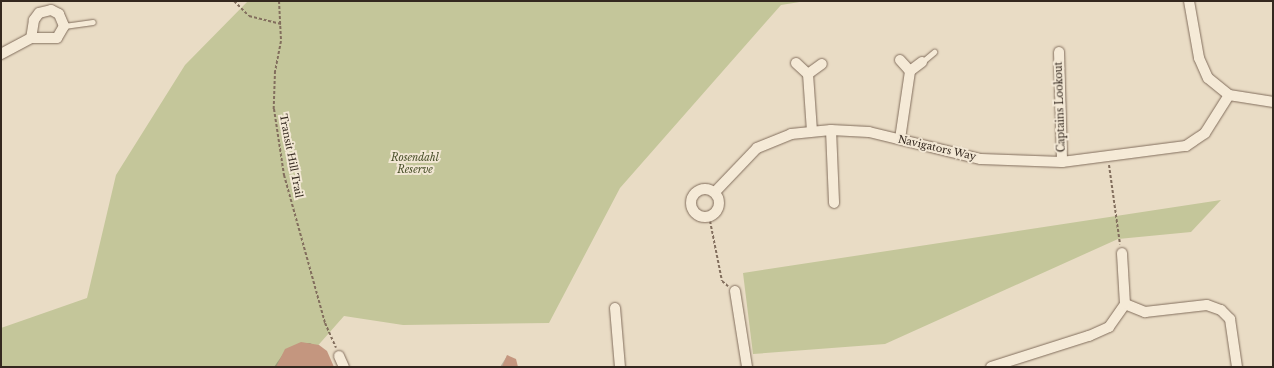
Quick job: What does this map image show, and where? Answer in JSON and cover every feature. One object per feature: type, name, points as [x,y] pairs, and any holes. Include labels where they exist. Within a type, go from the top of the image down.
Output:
[{"type":"street","points":[[1189,1],[1201,65],[1208,78],[1229,95],[1273,102]]},
{"type":"street","points":[[1,54],[31,38],[54,39],[60,36],[64,26],[61,17],[56,11],[42,11],[36,16],[31,38]]},
{"type":"street","name":"Captains Lookout","points":[[1059,52],[1062,162]]},
{"type":"street","points":[[900,60],[910,71]]},
{"type":"street","points":[[900,139],[910,71],[922,62]]},
{"type":"street","points":[[796,63],[808,74],[812,131]]},
{"type":"street","points":[[808,74],[822,64]]},
{"type":"street","name":"Navigators Way","points":[[715,192],[757,148],[774,139],[812,131],[831,130],[869,132],[981,159],[1062,162],[1179,148],[1192,142],[1205,133],[1216,119],[1229,95]]},
{"type":"street","points":[[831,130],[834,203]]},
{"type":"street","points":[[703,189],[715,192],[719,203],[718,208],[709,216],[697,214],[693,209],[693,196],[703,189]]},
{"type":"street","points":[[995,366],[1102,331],[1116,320],[1125,304],[1122,253]]},
{"type":"street","points":[[735,292],[747,367]]},
{"type":"street","points":[[1125,304],[1145,312],[1207,305],[1222,310],[1230,319],[1237,367]]},
{"type":"street","points":[[616,308],[620,367]]},
{"type":"street","points":[[339,356],[344,367]]},
{"type":"lane","points":[[64,26],[93,22]]},
{"type":"lane","points":[[922,62],[934,52]]},
{"type":"path","points":[[234,1],[249,16],[281,24]]},
{"type":"path","name":"Transit Hill Trail","points":[[279,1],[281,24],[275,71],[274,109],[284,175],[325,323],[339,356]]},
{"type":"path","points":[[1108,157],[1122,253]]},
{"type":"path","points":[[709,216],[722,281],[735,292]]},
{"type":"green space","name":"Rosendahl Reserve","points":[[248,1],[806,1],[781,5],[620,188],[549,323],[403,325],[344,316],[299,367],[1,367],[1,328],[87,298],[116,175],[185,65]]},
{"type":"green space","points":[[1221,200],[1191,232],[1118,239],[885,344],[753,354],[743,273]]},
{"type":"building","points":[[301,342],[319,345],[327,351],[334,367],[276,367],[285,349]]},
{"type":"building","points":[[507,355],[516,359],[518,367],[502,367]]}]
